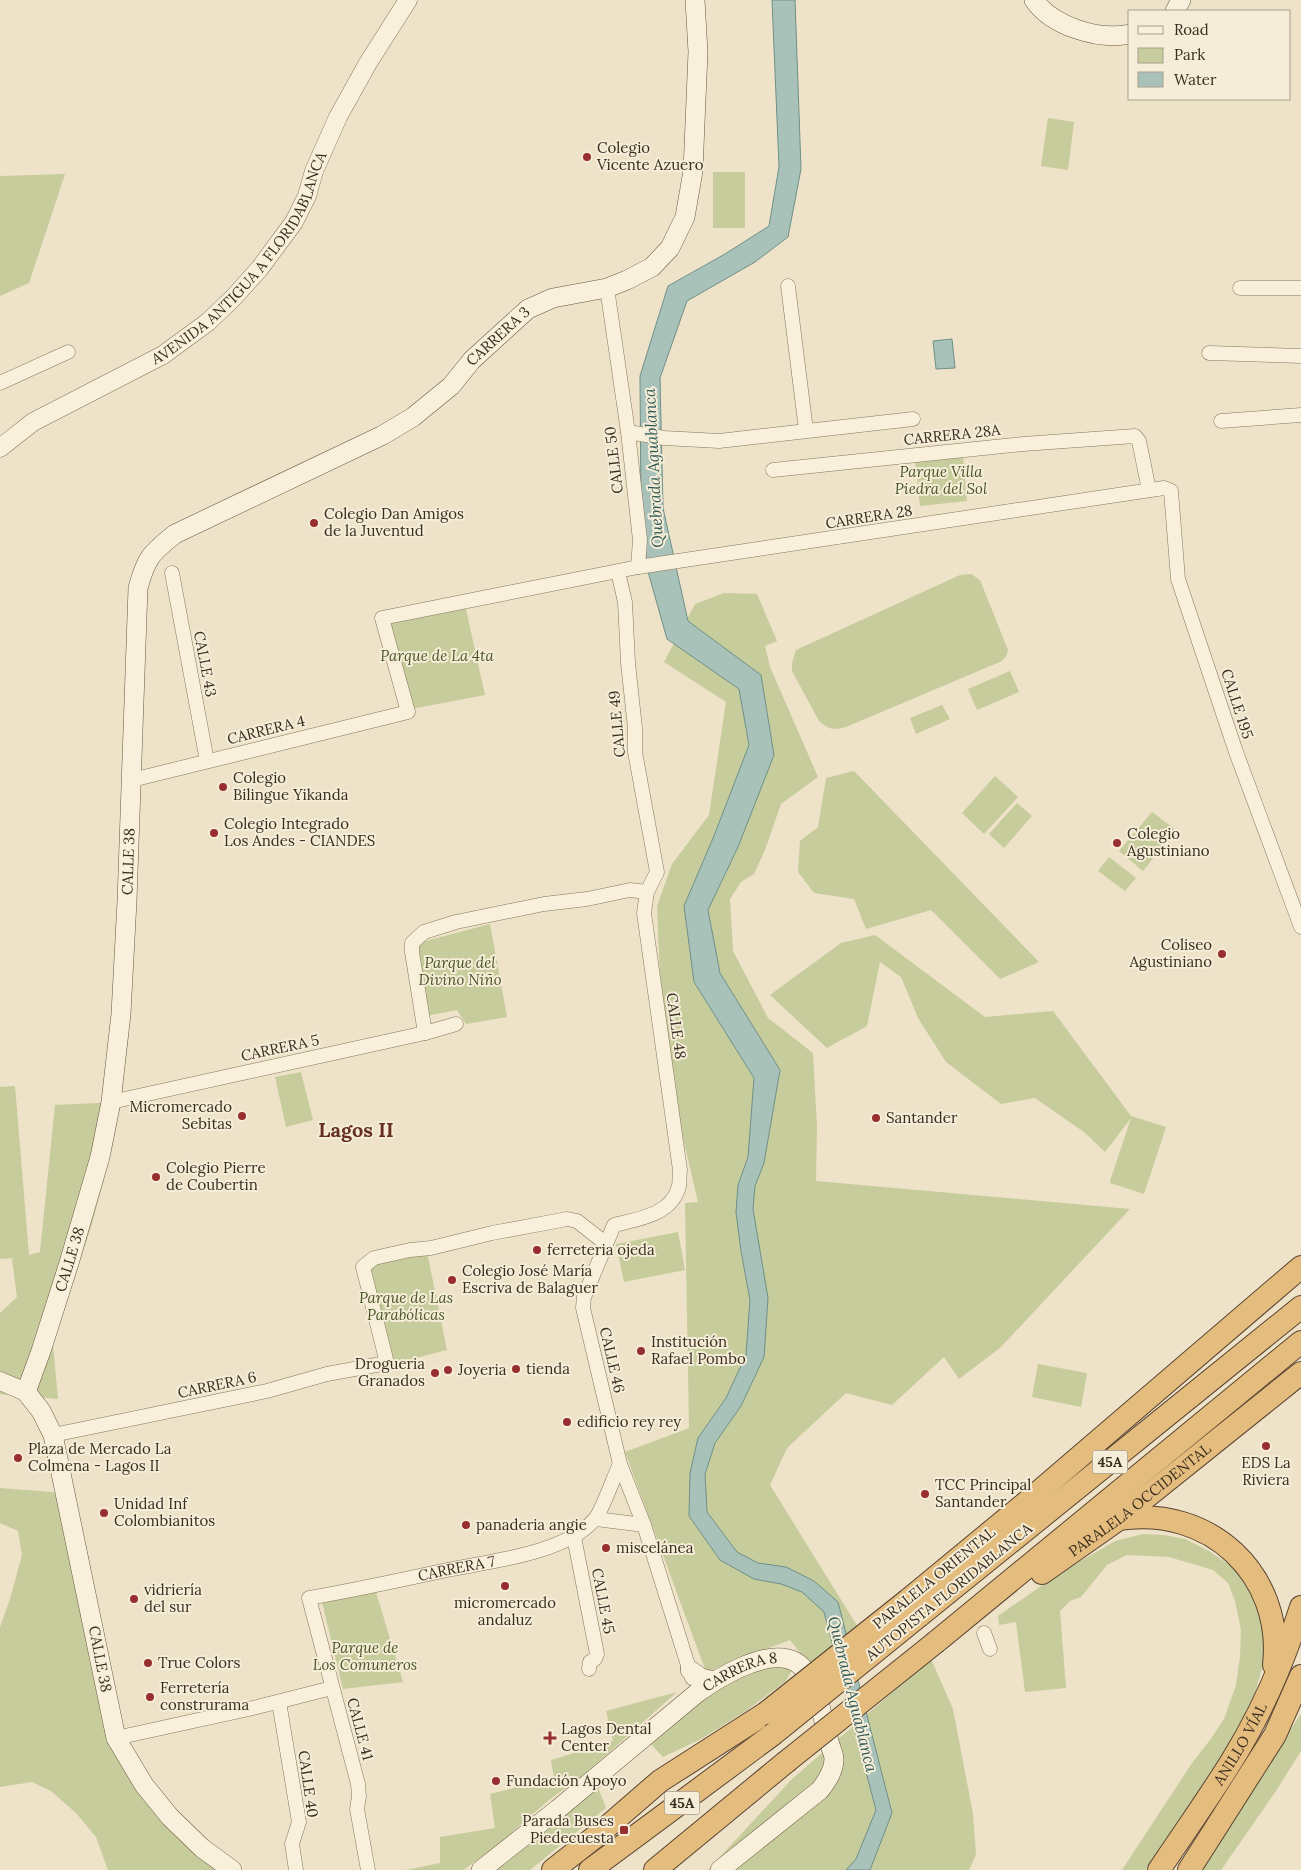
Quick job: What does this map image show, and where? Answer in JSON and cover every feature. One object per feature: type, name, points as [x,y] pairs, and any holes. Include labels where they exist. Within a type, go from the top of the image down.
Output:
[{"type":"highway","name":"PARALELA ORIENTAL","points":[[553,1870],[600,1833],[660,1781],[766,1713],[914,1608],[1028,1501],[1301,1267]]},
{"type":"highway","name":"AUTOPISTA FLORIDABLANCA","points":[[590,1870],[772,1735],[914,1608],[966,1578],[1301,1307]]},
{"type":"highway","name":"AUTOPISTA FLORIDABLANCA","points":[[655,1870],[786,1762],[970,1616],[1301,1342]]},
{"type":"highway","name":"PARALELA OCCIDENTAL","points":[[970,1616],[1031,1581],[1119,1519],[1301,1373]]},
{"type":"highway","points":[[966,1578],[1028,1501]]},
{"type":"highway","points":[[1119,1519],[1154,1517],[1188,1524],[1219,1540],[1245,1564],[1264,1594],[1272,1619],[1275,1649],[1272,1679],[1267,1693]]},
{"type":"highway","name":"ANILLO VÍAL","points":[[1159,1870],[1231,1761],[1267,1693],[1292,1635],[1301,1607]]},
{"type":"highway","name":"ANILLO VÍAL","points":[[1190,1870],[1271,1742],[1300,1683]]},
{"type":"main road","name":"CARRERA 3","points":[[138,588],[148,558],[158,547],[175,534],[383,435],[413,417],[451,386],[472,360],[528,309],[540,302],[553,298],[607,288],[627,280],[652,267],[670,248],[685,217],[693,171],[698,52],[695,0]]},
{"type":"main road","points":[[1034,0],[1042,12],[1073,28],[1100,35],[1118,37],[1128,34]]},
{"type":"main road","name":"CALLE 38","points":[[138,588],[132,780],[121,1014],[111,1102],[100,1157],[69,1263],[26,1392],[41,1411],[53,1435],[116,1738],[140,1780],[170,1817],[202,1848],[232,1870]]},
{"type":"main road","name":"CARRERA 8","points":[[481,1870],[714,1681],[727,1673],[748,1665],[778,1658],[788,1659],[800,1665],[811,1682],[834,1759],[829,1778],[820,1790],[720,1870]]},
{"type":"main road","points":[[690,1670],[701,1678],[714,1681]]},
{"type":"street","name":"AVENIDA ANTIGUA A FLORIDABLANCA","points":[[0,448],[33,422],[163,355],[208,322],[234,297],[260,268],[294,222],[307,196],[314,171],[338,117],[368,63],[408,0]]},
{"type":"street","points":[[788,286],[806,430]]},
{"type":"street","name":"CALLE 50","points":[[607,288],[617,366],[633,432],[642,567]]},
{"type":"street","points":[[1240,288],[1301,288]]},
{"type":"street","points":[[0,382],[68,352]]},
{"type":"street","points":[[1209,353],[1301,356]]},
{"type":"street","points":[[1222,421],[1301,415]]},
{"type":"street","points":[[633,432],[664,438],[719,441],[913,419]]},
{"type":"street","name":"CARRERA 28A","points":[[773,470],[1023,444],[1135,436],[1139,441],[1149,490]]},
{"type":"street","name":"CARRERA 28","points":[[642,567],[1164,488]]},
{"type":"street","name":"CALLE 195","points":[[1164,488],[1172,491],[1178,579],[1236,752],[1301,928]]},
{"type":"street","points":[[618,572],[642,567]]},
{"type":"street","name":"CARRERA 4","points":[[132,780],[408,712],[382,618],[618,572]]},
{"type":"street","name":"CALLE 49","points":[[618,572],[625,602],[628,663],[635,728],[635,752],[657,872]]},
{"type":"street","name":"CALLE 43","points":[[172,573],[207,761]]},
{"type":"street","name":"CALLE 48","points":[[657,872],[647,892],[644,913],[680,1170],[679,1187]]},
{"type":"street","points":[[425,1033],[412,952],[412,944],[424,932],[456,922],[544,904],[630,890],[647,892]]},
{"type":"street","name":"CARRERA 5","points":[[111,1102],[425,1033],[456,1024]]},
{"type":"street","name":"CALLE 46","points":[[679,1187],[666,1207],[660,1211],[653,1215],[614,1225],[584,1297],[583,1308],[620,1464],[644,1525],[697,1693]]},
{"type":"street","name":"CARRERA 6","points":[[53,1435],[267,1391],[327,1374],[387,1363],[363,1267],[374,1258],[567,1219],[577,1221],[606,1244]]},
{"type":"street","points":[[0,1381],[26,1392]]},
{"type":"street","name":"CARRERA 7","points":[[309,1598],[380,1586],[511,1558],[574,1538],[596,1519],[620,1464]]},
{"type":"street","points":[[596,1519],[644,1525]]},
{"type":"street","name":"CALLE 45","points":[[574,1538],[597,1654],[596,1659],[590,1662],[589,1669]]},
{"type":"street","name":"CALLE 41","points":[[309,1598],[358,1784],[359,1796],[356,1809],[368,1870]]},
{"type":"street","points":[[984,1633],[990,1649]]},
{"type":"street","points":[[116,1738],[279,1702],[332,1688]]},
{"type":"street","name":"CALLE 40","points":[[279,1702],[299,1822],[292,1844],[296,1870]]},
{"type":"green space","points":[[1048,118],[1074,122],[1068,170],[1041,166]]},
{"type":"green space","points":[[713,172],[745,172],[745,228],[713,228]]},
{"type":"green space","points":[[65,174],[29,283],[0,296],[0,176]]},
{"type":"green space","name":"Parque Villa Piedra del Sol","points":[[963,455],[967,501],[920,506],[915,460]]},
{"type":"green space","points":[[971,574],[980,580],[1008,650],[1002,661],[846,727],[832,728],[819,721],[792,671],[796,650],[960,575]]},
{"type":"green space","points":[[724,593],[757,594],[777,641],[765,646],[770,667],[818,777],[781,804],[765,850],[754,874],[741,882],[730,899],[733,951],[768,1018],[813,1053],[817,1127],[816,1181],[1130,1209],[1000,1348],[959,1379],[944,1357],[892,1405],[846,1393],[787,1448],[770,1485],[869,1645],[822,1682],[790,1640],[706,1672],[625,1452],[689,1428],[685,1203],[698,1202],[683,1138],[661,1007],[657,906],[672,864],[709,815],[726,702],[664,662],[695,604]]},
{"type":"green space","name":"Parque de La 4ta","points":[[465,605],[485,695],[411,709],[387,622]]},
{"type":"green space","points":[[1010,671],[1019,692],[977,710],[968,689]]},
{"type":"green space","points":[[942,705],[950,719],[916,734],[910,718]]},
{"type":"green space","points":[[854,771],[1039,962],[1000,979],[931,910],[866,929],[854,899],[814,893],[798,872],[800,841],[818,827],[826,778]]},
{"type":"green space","points":[[995,776],[1018,797],[984,834],[962,813]]},
{"type":"green space","points":[[1017,803],[1032,816],[1004,848],[989,834]]},
{"type":"green space","points":[[1152,812],[1176,830],[1143,871],[1119,851]]},
{"type":"green space","points":[[1109,857],[1136,878],[1125,891],[1098,871]]},
{"type":"green space","name":"Parque del Divino Niño","points":[[490,924],[507,1017],[466,1024],[457,1010],[426,1016],[418,943]]},
{"type":"green space","points":[[875,935],[985,1017],[1053,1011],[1131,1116],[1166,1127],[1144,1194],[1110,1183],[1131,1118],[1105,1152],[1084,1132],[1035,1098],[1001,1104],[946,1062],[918,1018],[901,977],[880,962],[867,1026],[827,1048],[770,995],[841,943]]},
{"type":"green space","points":[[301,1072],[313,1120],[286,1127],[275,1077]]},
{"type":"green space","points":[[15,1086],[29,1255],[40,1252],[55,1105],[118,1102],[108,1164],[92,1224],[53,1345],[58,1399],[0,1394],[0,1313],[17,1297],[12,1259],[14,1258],[0,1259],[0,1087]]},
{"type":"green space","points":[[678,1232],[685,1270],[624,1282],[616,1244]]},
{"type":"green space","name":"Parque de Las Parabólicas","points":[[427,1252],[447,1350],[392,1364],[369,1267]]},
{"type":"green space","points":[[1038,1364],[1087,1373],[1081,1407],[1032,1397]]},
{"type":"green space","points":[[0,1488],[64,1493],[118,1720],[134,1760],[176,1824],[236,1870],[108,1870],[96,1837],[76,1813],[51,1791],[32,1782],[0,1787],[0,1627],[22,1555],[18,1531],[0,1523]]},
{"type":"green space","points":[[1143,1534],[1185,1539],[1209,1551],[1234,1568],[1259,1607],[1264,1644],[1263,1665],[1252,1703],[1230,1753],[1159,1861],[1145,1870],[1122,1870],[1192,1763],[1224,1719],[1236,1685],[1241,1630],[1235,1601],[1228,1583],[1213,1570],[1169,1557],[1127,1555],[1107,1565],[1081,1597],[1070,1601],[1060,1611],[1066,1688],[1025,1692],[1016,1622],[999,1625],[998,1616],[1057,1575],[1115,1541]]},
{"type":"green space","name":"Parque de Los Comuneros","points":[[376,1592],[403,1682],[343,1689],[322,1602]]},
{"type":"green space","points":[[931,1659],[953,1709],[973,1814],[976,1855],[969,1870],[708,1870],[792,1779]]},
{"type":"green space","points":[[771,1664],[793,1668],[786,1681],[746,1711],[701,1739],[663,1757],[648,1741],[734,1675]]},
{"type":"green space","points":[[677,1692],[581,1777],[549,1800],[489,1852],[463,1870],[406,1870],[440,1863],[440,1837],[495,1828],[490,1794],[554,1778],[551,1760],[613,1741],[606,1711]]},
{"type":"green space","points":[[1301,1714],[1301,1751],[1276,1791],[1221,1870],[1197,1870]]},
{"type":"green space","points":[[596,1782],[606,1808],[530,1870],[493,1870]]},
{"type":"water","name":"Quebrada Aguablanca","points":[[772,0],[795,0],[801,169],[788,237],[755,262],[687,301],[660,378],[663,508],[688,621],[761,675],[774,755],[738,847],[708,910],[720,973],[780,1070],[764,1163],[755,1186],[753,1209],[768,1298],[764,1357],[741,1406],[715,1443],[705,1474],[707,1512],[737,1552],[758,1563],[786,1567],[814,1581],[838,1602],[892,1813],[870,1870],[846,1870],[856,1859],[876,1810],[824,1612],[802,1592],[781,1584],[754,1579],[720,1560],[689,1516],[690,1473],[698,1438],[726,1398],[746,1355],[750,1300],[736,1212],[738,1185],[748,1157],[754,1078],[694,982],[684,906],[714,836],[749,745],[739,689],[667,639],[647,568],[641,508],[640,376],[668,286],[725,254],[769,226],[779,167]]},
{"type":"water","points":[[952,339],[955,368],[936,369],[933,341]]},
{"type":"place","name":"Colegio Vicente Azuero","points":[[587,157]]},
{"type":"place","name":"Colegio Dan Amigos de la Juventud","points":[[314,523]]},
{"type":"place","name":"Colegio Bilingue Yikanda","points":[[223,787]]},
{"type":"place","name":"Colegio Integrado Los Andes - CIANDES","points":[[214,833]]},
{"type":"place","name":"Colegio Agustiniano","points":[[1117,843]]},
{"type":"place","name":"Coliseo Agustiniano","points":[[1222,954]]},
{"type":"place","name":"Micromercado Sebitas","points":[[242,1116]]},
{"type":"place","name":"Santander","points":[[876,1118]]},
{"type":"place","name":"Colegio Pierre de Coubertin","points":[[156,1177]]},
{"type":"place","name":"ferreteria ojeda","points":[[537,1250]]},
{"type":"place","name":"Colegio José María Escriva de Balaguer","points":[[452,1280]]},
{"type":"place","name":"Institución Rafael Pombo","points":[[641,1351]]},
{"type":"place","name":"tienda","points":[[516,1369]]},
{"type":"place","name":"Joyeria","points":[[448,1370]]},
{"type":"place","name":"Drogueria Granados","points":[[435,1373]]},
{"type":"place","name":"edificio rey rey","points":[[567,1422]]},
{"type":"place","name":"EDS La Riviera","points":[[1266,1446]]},
{"type":"place","name":"Plaza de Mercado La Colmena - Lagos II","points":[[18,1458]]},
{"type":"place","name":"TCC Principal Santander","points":[[925,1494]]},
{"type":"place","name":"Unidad Inf Colombianitos","points":[[104,1513]]},
{"type":"place","name":"panaderia angie","points":[[466,1525]]},
{"type":"place","name":"miscelánea","points":[[606,1548]]},
{"type":"place","name":"micromercado andaluz","points":[[505,1586]]},
{"type":"place","name":"vidriería del sur","points":[[134,1599]]},
{"type":"place","name":"True Colors","points":[[148,1663]]},
{"type":"place","name":"Ferretería construrama","points":[[150,1697]]},
{"type":"place","name":"Lagos Dental Center","points":[[550,1738]]},
{"type":"place","name":"Fundación Apoyo","points":[[496,1781]]},
{"type":"place","name":"Parada Buses Piedecuesta","points":[[624,1830]]},
{"type":"district","name":"Lagos II","points":[[356,1130]]}]
